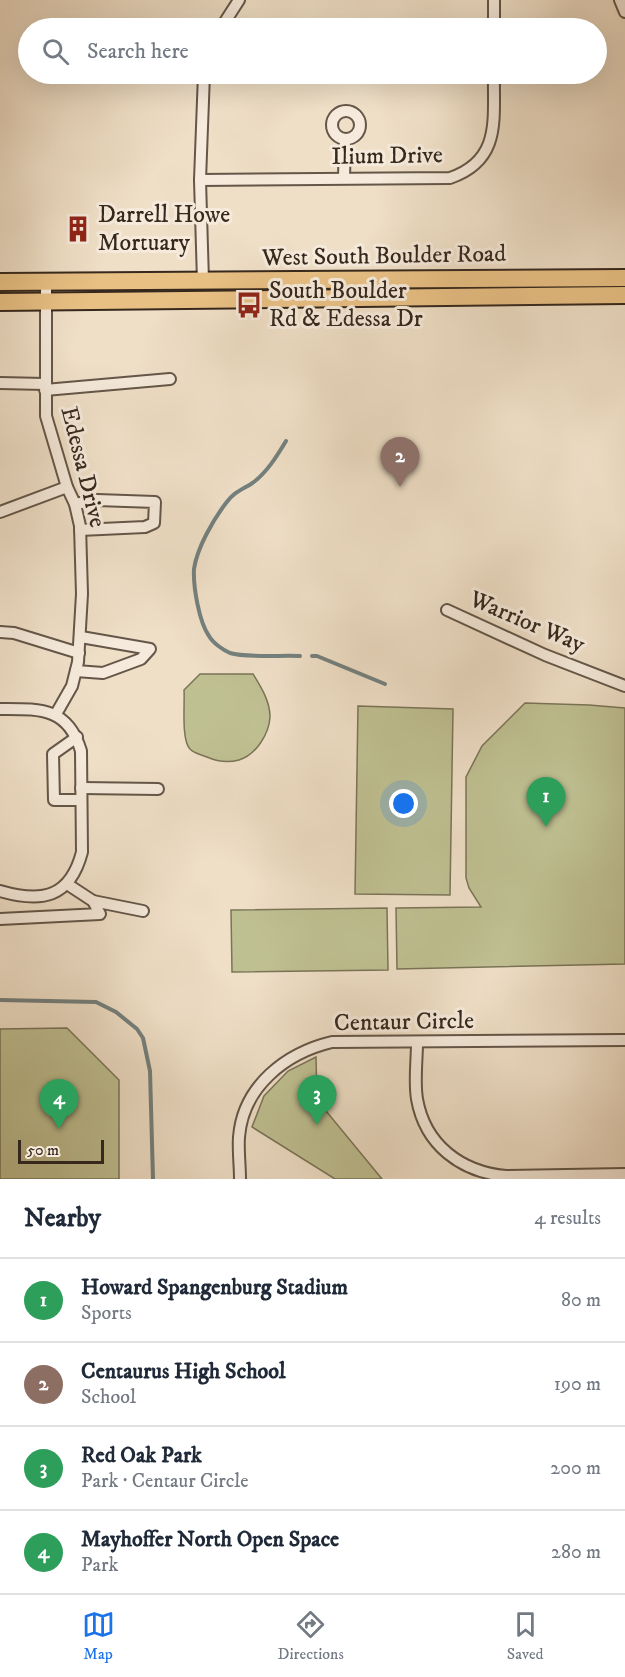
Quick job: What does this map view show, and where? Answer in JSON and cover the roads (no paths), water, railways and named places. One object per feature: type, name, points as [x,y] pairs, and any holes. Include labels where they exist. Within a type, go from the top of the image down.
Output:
[{"type":"main road","name":"West South Boulder Road","points":[[0,282],[625,278]]},
{"type":"main road","name":"West South Boulder Road","points":[[0,302],[625,295]]},
{"type":"street","points":[[228,18],[240,0]]},
{"type":"street","points":[[494,0],[494,18]]},
{"type":"street","points":[[620,0],[625,12]]},
{"type":"street","points":[[203,281],[200,180],[204,84]]},
{"type":"street","name":"Ilium Drive","points":[[200,180],[450,178],[464,173],[478,162],[489,147],[493,134],[494,84]]},
{"type":"street","points":[[344,178],[345,140]]},
{"type":"street","name":"Edessa Drive","points":[[46,283],[46,416],[67,487],[75,504],[80,530],[82,594],[78,662],[72,686],[56,714]]},
{"type":"street","points":[[0,383],[45,387],[170,379]]},
{"type":"street","points":[[0,512],[67,487]]},
{"type":"street","points":[[75,504],[97,500],[155,502],[154,523],[145,527],[80,530]]},
{"type":"street","name":"Warrior Way","points":[[447,610],[545,655],[625,686]]},
{"type":"street","points":[[0,632],[14,633],[103,673],[141,659],[150,649],[81,637]]},
{"type":"street","points":[[0,709],[33,709],[56,714],[68,724],[77,737],[81,751],[82,852],[78,867],[67,884],[55,892],[42,896],[23,897],[0,891]]},
{"type":"street","points":[[77,737],[53,754],[54,800],[81,800]]},
{"type":"street","points":[[81,788],[158,789]]},
{"type":"street","points":[[67,884],[93,901],[143,911]]},
{"type":"street","points":[[0,919],[100,914],[93,901]]},
{"type":"street","name":"Centaur Circle","points":[[240,1179],[239,1135],[246,1110],[258,1088],[274,1069],[313,1047],[332,1042],[625,1040]]},
{"type":"street","points":[[417,1042],[417,1099],[423,1121],[435,1141],[447,1153],[466,1166],[488,1174],[506,1176],[625,1174]]},
{"type":"waterway","points":[[286,441],[262,475],[234,494],[221,510],[202,543],[194,576],[197,604],[202,622],[205,630],[218,646],[237,655],[300,656]]},
{"type":"waterway","points":[[312,656],[385,684]]},
{"type":"waterway","points":[[0,1000],[96,1002],[116,1012],[137,1029],[143,1038],[150,1071],[153,1179]]},
{"type":"place","name":"Darrell Howe Mortuary","points":[[78,229]]},
{"type":"place","name":"South Boulder Rd & Edessa Dr","points":[[249,305]]},
{"type":"place","name":"Centaurus High School","points":[[400,487]]},
{"type":"place","name":"Howard Spangenburg Stadium","points":[[546,827]]},
{"type":"place","name":"Red Oak Park","points":[[317,1125]]},
{"type":"place","name":"Mayhoffer North Open Space","points":[[59,1129]]}]
